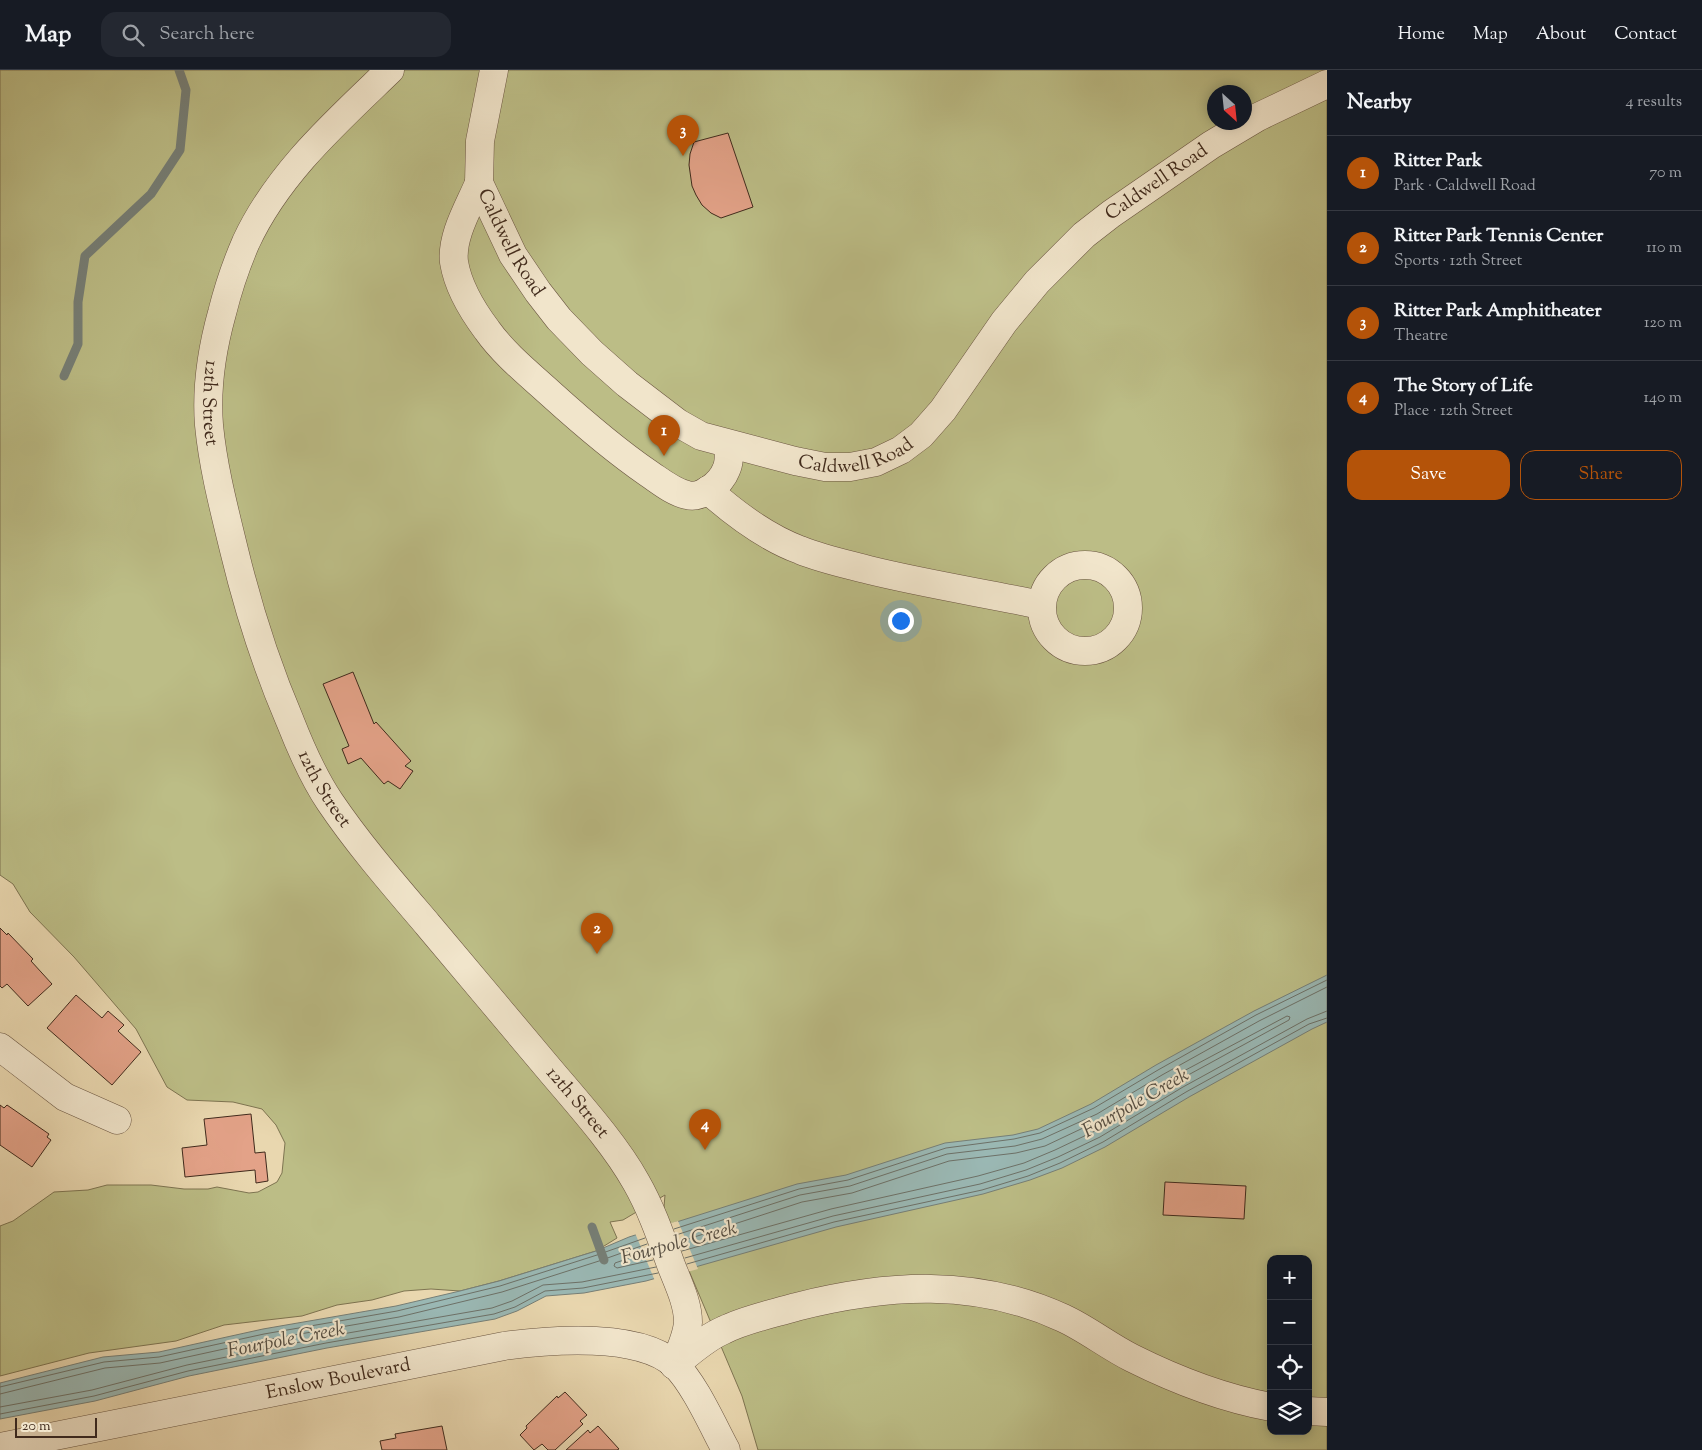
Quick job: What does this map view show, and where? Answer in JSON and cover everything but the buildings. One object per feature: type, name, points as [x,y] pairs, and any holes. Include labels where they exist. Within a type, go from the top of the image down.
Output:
[{"type":"street","name":"12th Street","points":[[390,70],[326,132],[296,165],[268,204],[247,241],[229,286],[216,336],[210,376],[209,424],[221,495],[241,579],[262,648],[278,693],[304,755],[327,798],[386,876],[575,1100],[618,1154],[634,1178],[650,1210],[683,1295],[688,1323],[684,1343],[674,1365]]},
{"type":"street","name":"Caldwell Road","points":[[494,70],[480,141],[479,183],[513,256],[559,319],[592,353],[627,384],[678,423],[701,436],[825,467],[850,467],[876,462],[901,450],[921,435],[943,410],[1004,322],[1037,282],[1084,235],[1111,214],[1211,145],[1258,117],[1327,84]]},
{"type":"street","points":[[479,183],[456,238],[454,260],[459,282],[472,307],[488,331],[514,360],[612,447],[666,485],[688,496],[697,496],[718,482],[726,470],[729,457],[728,444]]},
{"type":"street","points":[[708,490],[734,513],[754,527],[798,550],[832,561],[881,573],[948,588],[1041,605]]},
{"type":"street","points":[[0,1047],[65,1097],[117,1120]]},
{"type":"street","points":[[726,1450],[700,1402],[674,1365],[706,1340],[723,1330],[765,1315],[827,1299],[873,1291],[915,1288],[957,1289],[996,1295],[1029,1304],[1064,1318],[1132,1358],[1192,1385],[1233,1400],[1267,1406]]},
{"type":"street","name":"Enslow Boulevard","points":[[0,1447],[504,1346],[592,1341],[611,1343],[639,1348],[658,1354],[674,1365]]},
{"type":"street","points":[[1312,1411],[1327,1412]]},
{"type":"green space","points":[[0,70],[1327,70],[1327,1450],[758,1450],[742,1396],[665,1214],[665,1195],[623,1220],[610,1222],[617,1238],[596,1251],[499,1281],[460,1291],[431,1289],[404,1291],[372,1300],[337,1305],[302,1316],[224,1325],[176,1341],[89,1353],[0,1376],[0,1226],[13,1221],[54,1192],[88,1190],[107,1185],[151,1185],[184,1189],[217,1187],[249,1193],[258,1192],[277,1182],[282,1173],[285,1143],[276,1125],[262,1109],[233,1102],[187,1100],[167,1087],[136,1029],[74,957],[30,912],[13,884],[0,875]]},
{"type":"water","name":"Fourpole Creek","points":[[1327,975],[1327,1022],[1189,1097],[1105,1147],[1062,1168],[1030,1180],[983,1194],[836,1227],[646,1281],[584,1293],[546,1296],[517,1311],[495,1319],[327,1348],[189,1376],[95,1401],[0,1419],[0,1383],[103,1357],[159,1352],[263,1329],[396,1306],[460,1291],[596,1251],[629,1237],[797,1184],[846,1175],[945,1143],[1013,1135],[1038,1129],[1091,1104],[1156,1065],[1254,1011]]},
{"type":"pier","points":[[678,1221],[698,1269],[655,1281],[635,1233]]},
{"type":"waterway","points":[[64,376],[78,344],[78,302],[85,256],[151,194],[180,150],[186,90],[179,70]]},
{"type":"waterway","points":[[592,1227],[604,1260]]},
{"type":"place","name":"Ritter Park Amphitheater","points":[[683,156]]},
{"type":"place","name":"Ritter Park","points":[[664,456]]},
{"type":"place","name":"Ritter Park Tennis Center","points":[[597,954]]},
{"type":"place","name":"The Story of Life","points":[[705,1150]]}]
